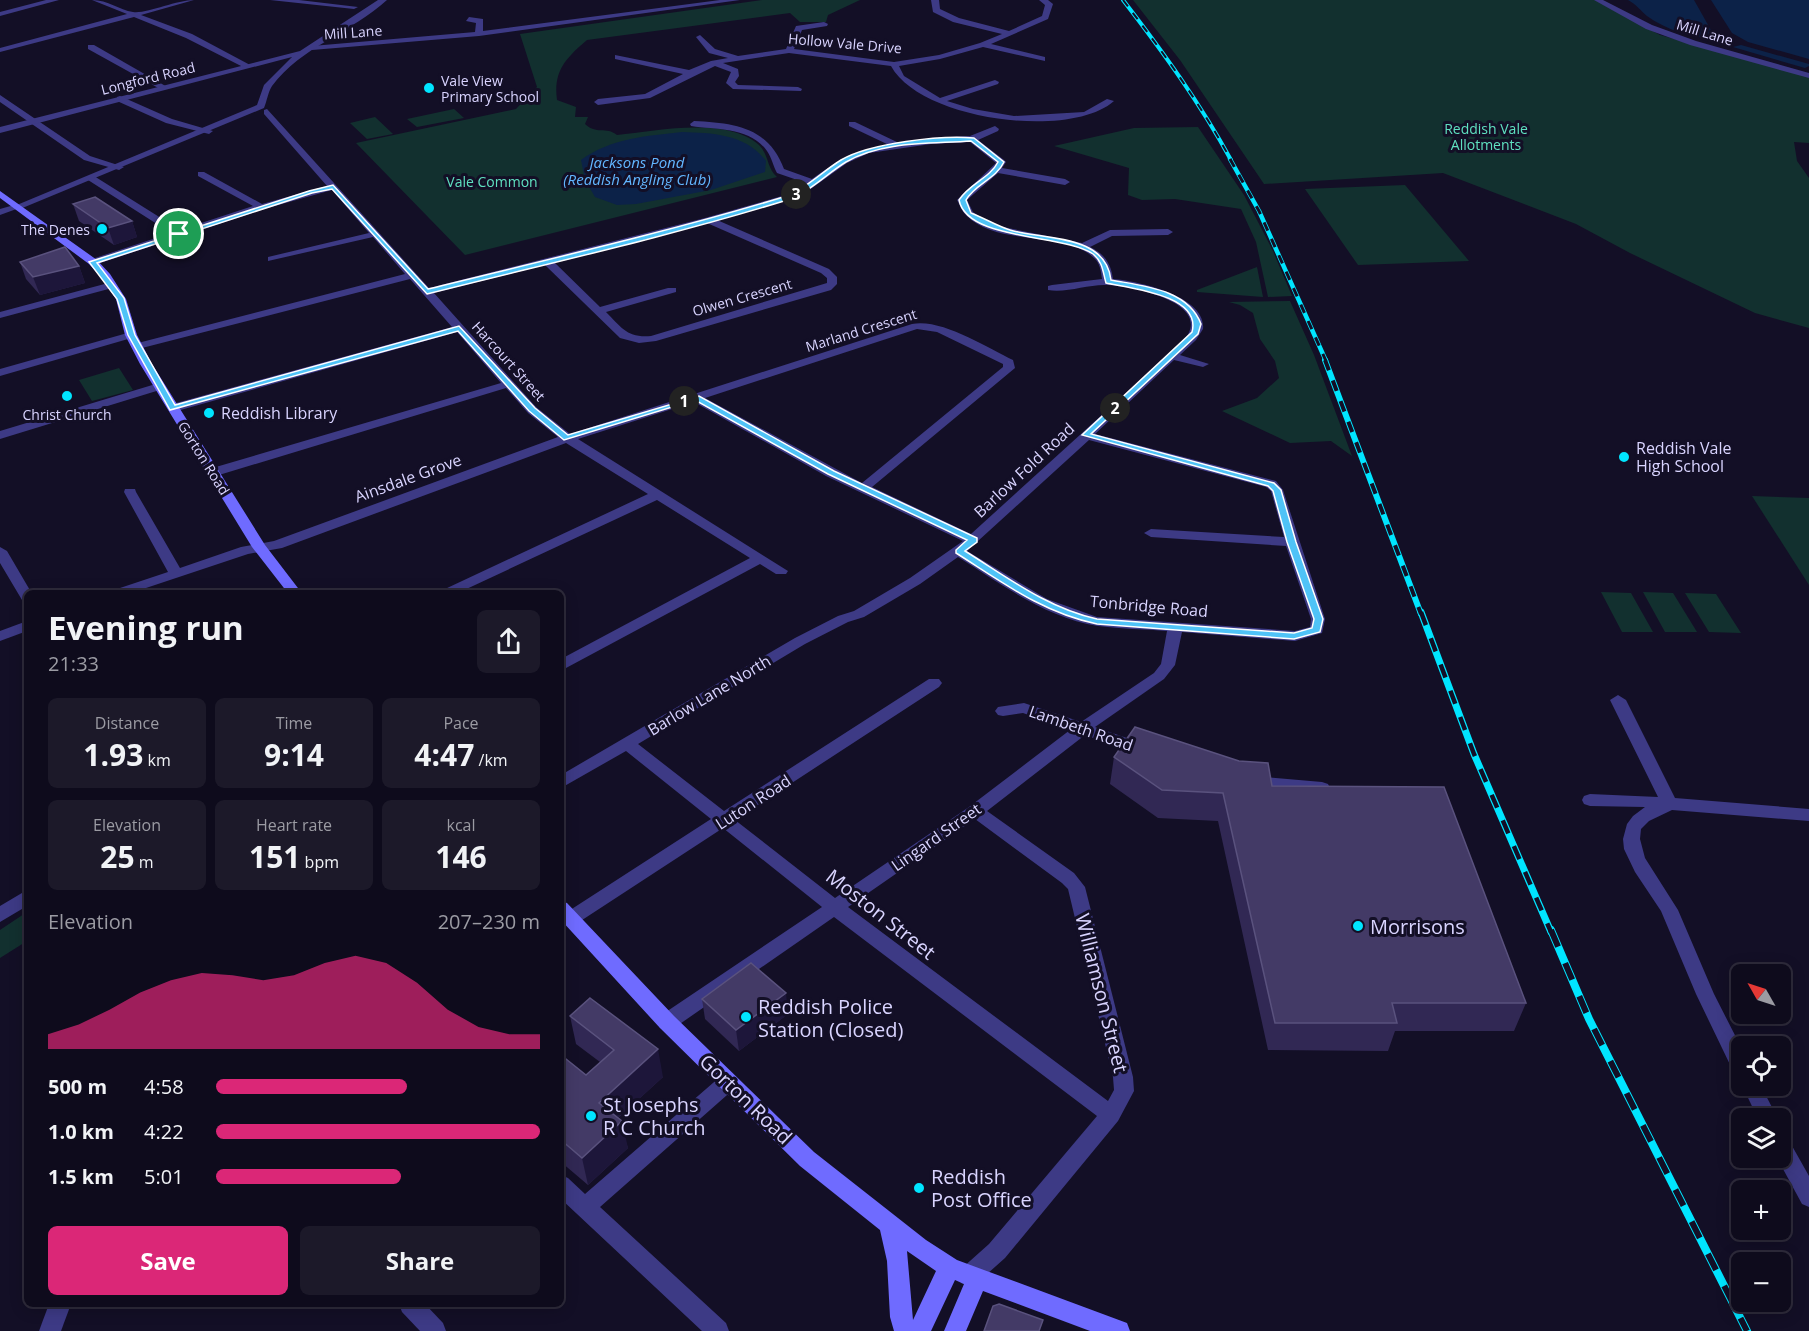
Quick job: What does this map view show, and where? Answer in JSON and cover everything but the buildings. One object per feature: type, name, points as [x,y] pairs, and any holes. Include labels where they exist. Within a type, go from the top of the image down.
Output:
[{"type":"main road","name":"Gorton Road","points":[[0,194],[93,262],[112,285],[121,298],[134,341],[159,387],[260,547],[292,590]]},
{"type":"main road","name":"Gorton Road","points":[[566,913],[668,1022],[807,1159],[935,1260],[966,1274],[1119,1331]]},
{"type":"main road","points":[[889,1224],[898,1261],[901,1317],[905,1331]]},
{"type":"main road","points":[[920,1331],[932,1301],[966,1274]]},
{"type":"main road","points":[[955,1331],[966,1274]]},
{"type":"street","points":[[0,14],[55,0]]},
{"type":"street","points":[[96,0],[189,36],[248,66]]},
{"type":"street","points":[[0,50],[190,0]]},
{"type":"street","points":[[274,0],[354,7]]},
{"type":"street","points":[[312,48],[383,0]]},
{"type":"street","name":"Mill Lane","points":[[0,212],[13,204],[62,189],[209,131],[261,106],[267,87],[303,52],[312,48],[479,34],[736,0]]},
{"type":"street","points":[[934,0],[936,10],[956,20],[1009,33]]},
{"type":"street","name":"Hollow Vale Drive","points":[[598,102],[647,96],[690,73],[714,63],[738,57],[789,51],[894,64],[940,57],[982,45],[1045,17],[1049,4],[1044,0]]},
{"type":"street","name":"Mill Lane","points":[[1599,0],[1649,27],[1693,43],[1809,76]]},
{"type":"street","points":[[470,20],[480,21],[491,17]]},
{"type":"street","points":[[479,34],[480,21]]},
{"type":"street","points":[[789,51],[799,28],[824,24]]},
{"type":"street","points":[[700,37],[712,51],[738,57]]},
{"type":"street","points":[[982,45],[1042,59]]},
{"type":"street","points":[[91,47],[165,88]]},
{"type":"street","name":"Longford Road","points":[[0,130],[303,52]]},
{"type":"street","points":[[618,57],[690,73]]},
{"type":"street","points":[[267,62],[280,62],[288,65]]},
{"type":"street","points":[[714,63],[735,70],[735,76],[730,83],[736,87],[798,89]]},
{"type":"street","points":[[894,64],[901,77],[939,101],[971,111],[1014,119],[1086,114],[1110,101]]},
{"type":"street","points":[[939,101],[995,82]]},
{"type":"street","points":[[0,98],[87,158],[120,167]]},
{"type":"street","points":[[120,99],[168,121],[209,131]]},
{"type":"street","name":"Harcourt Street","points":[[267,112],[532,410],[567,438],[781,571]]},
{"type":"street","points":[[694,124],[726,127],[756,138],[774,154],[780,171],[814,183]]},
{"type":"street","points":[[852,124],[896,145]]},
{"type":"street","points":[[427,292],[785,198],[802,191],[844,161],[867,151],[896,145],[972,139],[995,129]]},
{"type":"street","points":[[972,139],[1001,162],[997,170],[967,192],[963,200],[964,209],[969,214],[1007,231],[1082,247],[1095,253],[1107,269],[1108,282]]},
{"type":"street","points":[[997,170],[1065,182]]},
{"type":"street","points":[[201,174],[261,207]]},
{"type":"street","points":[[91,178],[179,234]]},
{"type":"street","points":[[93,262],[261,207],[333,187]]},
{"type":"street","name":"Olwen Crescent","points":[[547,261],[624,336],[639,340],[652,339],[817,291],[832,284],[832,277],[829,274],[708,220]]},
{"type":"street","points":[[1082,247],[1110,233],[1168,232]]},
{"type":"street","points":[[272,259],[375,234]]},
{"type":"street","points":[[0,373],[412,275]]},
{"type":"street","name":"Barlow Fold Road","points":[[859,614],[959,552],[974,540],[1172,356],[1195,333],[1198,324],[1193,313],[1173,297],[1146,289],[1108,282],[1052,288]]},
{"type":"street","points":[[0,315],[112,285]]},
{"type":"street","points":[[598,311],[672,290]]},
{"type":"street","name":"Marland Crescent","points":[[567,438],[916,326],[930,326],[1009,362],[1009,368],[863,488]]},
{"type":"street","points":[[173,408],[459,328]]},
{"type":"street","points":[[1172,356],[1206,364]]},
{"type":"street","points":[[214,472],[509,384]]},
{"type":"street","points":[[0,435],[159,387]]},
{"type":"street","points":[[696,398],[831,473],[974,540]]},
{"type":"street","points":[[1086,435],[1271,484],[1277,490],[1292,542],[1151,533]]},
{"type":"street","name":"Ainsdale Grove","points":[[128,590],[246,550],[277,545],[567,438]]},
{"type":"street","points":[[130,492],[176,574]]},
{"type":"street","points":[[454,590],[657,495]]},
{"type":"street","name":"Tonbridge Road","points":[[959,552],[1047,606],[1072,616],[1097,621],[1294,636],[1317,630],[1318,619],[1292,542]]},
{"type":"street","points":[[0,551],[24,592]]},
{"type":"street","points":[[564,663],[760,558]]},
{"type":"street","name":"Barlow Lane North","points":[[564,780],[800,641],[843,619],[859,614]]},
{"type":"street","points":[[0,636],[24,627]]},
{"type":"street","name":"Lingard Street","points":[[668,1022],[975,811],[1082,729],[1159,676],[1168,665],[1175,628]]},
{"type":"street","name":"Luton Road","points":[[566,913],[724,820],[934,683]]},
{"type":"street","points":[[1618,700],[1670,804]]},
{"type":"street","name":"Lambeth Road","points":[[1003,711],[1024,708],[1158,754]]},
{"type":"street","name":"Moston Street","points":[[627,744],[888,950],[1112,1115]]},
{"type":"street","points":[[1234,780],[1338,790]]},
{"type":"street","points":[[1590,800],[1640,801],[1809,815]]},
{"type":"street","points":[[1670,804],[1640,818],[1634,826],[1632,846],[1646,877],[1678,925],[1693,969],[1731,1046]]},
{"type":"street","name":"Williamson Street","points":[[966,1274],[997,1251],[1112,1115],[1124,1091],[1123,1077],[1076,887],[1068,878],[975,811]]},
{"type":"street","points":[[0,915],[24,899]]},
{"type":"street","points":[[585,1207],[728,1082]]},
{"type":"street","points":[[1791,1163],[1809,1197]]},
{"type":"street","points":[[564,1188],[718,1331]]},
{"type":"street","points":[[50,1331],[59,1307]]},
{"type":"street","points":[[413,1307],[435,1331]]},
{"type":"green space","name":"Vale Common","points":[[762,0],[860,0],[828,15],[826,22],[800,22],[790,13],[587,40],[567,59],[559,73],[556,90],[557,100],[576,107],[575,117],[588,117],[585,124],[589,127],[617,135],[671,129],[710,128],[745,136],[759,145],[777,177],[465,255],[356,143],[516,109],[537,87],[520,34]]},
{"type":"green space","name":"Reddish Vale Allotments","points":[[1133,0],[1595,0],[1660,35],[1809,77],[1809,143],[1794,142],[1797,161],[1809,178],[1809,328],[1755,313],[1630,253],[1576,224],[1443,173],[1264,184],[1180,60]]},
{"type":"green space","points":[[454,109],[464,118],[417,127],[407,119]]},
{"type":"green space","points":[[375,117],[393,134],[367,139],[350,123]]},
{"type":"green space","points":[[1198,127],[1244,195],[1273,251],[1292,296],[1268,297],[1256,242],[1241,209],[1175,199],[1142,200],[1128,195],[1129,168],[1054,146],[1134,128]]},
{"type":"green space","points":[[1405,185],[1469,261],[1358,265],[1305,189]]},
{"type":"green space","points":[[1257,267],[1263,297],[1197,292],[1197,290]]},
{"type":"green space","points":[[1290,301],[1314,355],[1352,456],[1331,441],[1290,443],[1222,411],[1257,398],[1279,378],[1275,361],[1260,339],[1253,313],[1240,305],[1229,302]]},
{"type":"green space","points":[[119,368],[133,390],[92,401],[79,380]]},
{"type":"green space","points":[[1752,496],[1809,498],[1809,585]]},
{"type":"green space","points":[[1601,592],[1631,593],[1653,632],[1622,632]]},
{"type":"green space","points":[[1643,592],[1673,593],[1697,632],[1665,632]]},
{"type":"green space","points":[[1685,593],[1716,594],[1741,633],[1709,632]]},
{"type":"green space","points":[[24,914],[24,943],[0,958],[0,930]]},
{"type":"water","points":[[1628,0],[1694,0],[1716,39],[1689,35],[1671,29],[1654,21]]},
{"type":"water","points":[[1711,0],[1809,0],[1809,59],[1748,42],[1732,33]]},
{"type":"water","points":[[1741,45],[1809,64],[1809,66],[1805,68],[1733,47]]},
{"type":"water","name":"Jacksons Pond (Reddish Angling Club)","points":[[682,132],[717,134],[739,140],[758,152],[766,161],[765,172],[711,190],[636,204],[617,205],[595,197],[585,180],[581,160],[617,143]]},
{"type":"railway","points":[[1123,0],[1180,78],[1207,118],[1231,160]]},
{"type":"railway","points":[[1230,159],[1259,211],[1326,361]]},
{"type":"railway","points":[[1325,360],[1421,614]]},
{"type":"railway","points":[[1421,612],[1474,754],[1551,932]]},
{"type":"railway","points":[[1551,930],[1589,1019],[1747,1331]]},
{"type":"place","name":"Vale View Primary School","points":[[429,88]]},
{"type":"place","name":"The Denes","points":[[102,229]]},
{"type":"place","name":"Christ Church","points":[[67,396]]},
{"type":"place","name":"Reddish Library","points":[[209,413]]},
{"type":"place","name":"Reddish Vale High School","points":[[1624,457]]},
{"type":"place","name":"Morrisons","points":[[1358,926]]},
{"type":"place","name":"Reddish Police Station (Closed)","points":[[746,1017]]},
{"type":"place","name":"St Josephs R C Church","points":[[591,1116]]},
{"type":"place","name":"Reddish Post Office","points":[[919,1188]]},
{"type":"route","points":[[972,139],[992,152],[1001,162],[997,170],[967,192],[963,200],[964,209],[969,214],[980,221],[1007,231],[1082,247],[1095,253],[1101,259],[1107,269],[1108,282],[1173,297],[1193,313],[1198,324],[1195,333],[1086,435],[1271,484],[1277,490],[1318,619],[1317,630],[1294,636],[1097,621],[1072,616],[1047,606],[959,552],[974,540],[831,473],[696,398],[567,438],[532,410],[459,328],[173,408],[131,335],[121,298],[93,262],[179,234],[261,207],[333,187],[427,292],[758,207],[802,191],[844,161],[867,151],[931,141],[972,139]]}]
